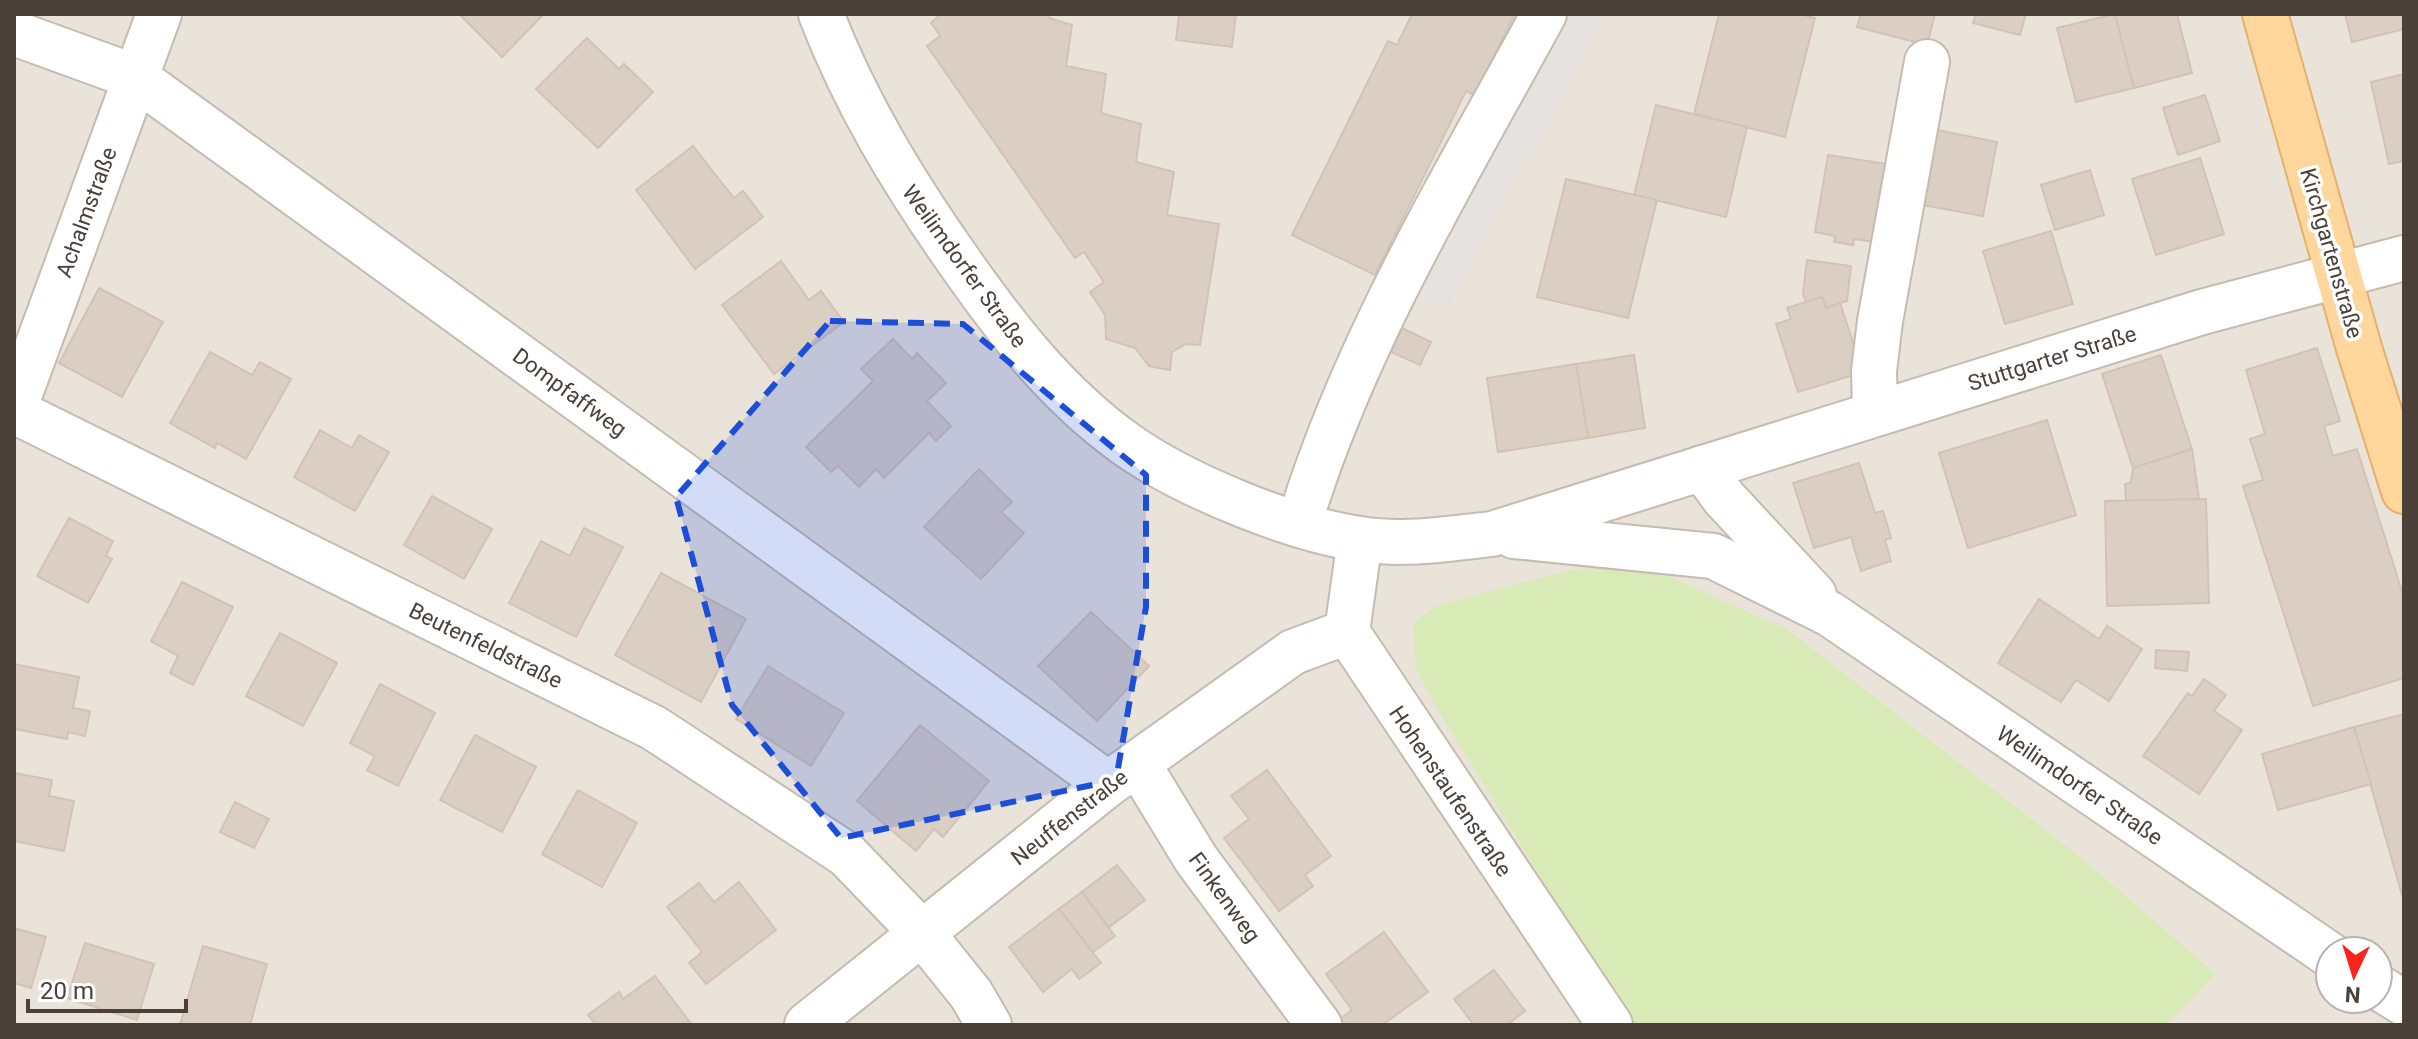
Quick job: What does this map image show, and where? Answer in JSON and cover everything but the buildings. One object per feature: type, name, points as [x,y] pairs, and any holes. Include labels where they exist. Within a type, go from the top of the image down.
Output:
[{"type":"main road","name":"Kirchgartenstraße","points":[[2265,14],[2338,274],[2404,491]]},
{"type":"street","name":"Achalmstraße","points":[[14,411],[159,14]]},
{"type":"street","name":"Weilimdorfer Straße","points":[[821,14],[843,72],[901,179],[1000,320],[1064,392],[1126,444],[1197,485],[1299,524],[1360,539],[1427,542],[1492,534],[1702,468],[1724,498],[1830,614]]},
{"type":"street","points":[[1299,524],[1319,457],[1391,294],[1544,14]]},
{"type":"street","name":"Dompfaffweg","points":[[14,33],[135,77],[1123,774]]},
{"type":"street","points":[[1875,414],[1874,371],[1880,321],[1927,62]]},
{"type":"street","name":"Stuttgarter Straße","points":[[1702,468],[2202,312],[2404,258]]},
{"type":"street","name":"Beutenfeldstraße","points":[[14,411],[654,728],[847,855],[922,933],[971,994],[989,1025]]},
{"type":"street","name":"Weilimdorfer Straße","points":[[1492,534],[1713,556],[1830,614],[2314,944]]},
{"type":"street","points":[[1347,632],[1360,539]]},
{"type":"street","name":"Neuffenstraße","points":[[807,1025],[1123,774],[1293,652],[1347,632]]},
{"type":"street","name":"Hohenstaufenstraße","points":[[1347,632],[1610,1025]]},
{"type":"street","name":"Finkenweg","points":[[1123,774],[1196,859],[1319,1025]]},
{"type":"highlighted area","points":[[830,321],[963,324],[1146,475],[1146,607],[1116,780],[841,838],[732,705],[676,497]]},
{"type":"shaded area","points":[[14,14],[2404,14],[2404,1025],[14,1025]]},
{"type":"shaded area","points":[[1561,14],[1608,14],[1443,312],[1411,294]]},
{"type":"green space","points":[[1650,568],[1788,630],[2080,857],[2216,974],[2166,1025],[1632,1025],[1438,710],[1416,668],[1413,624],[1435,606],[1574,569]]}]
